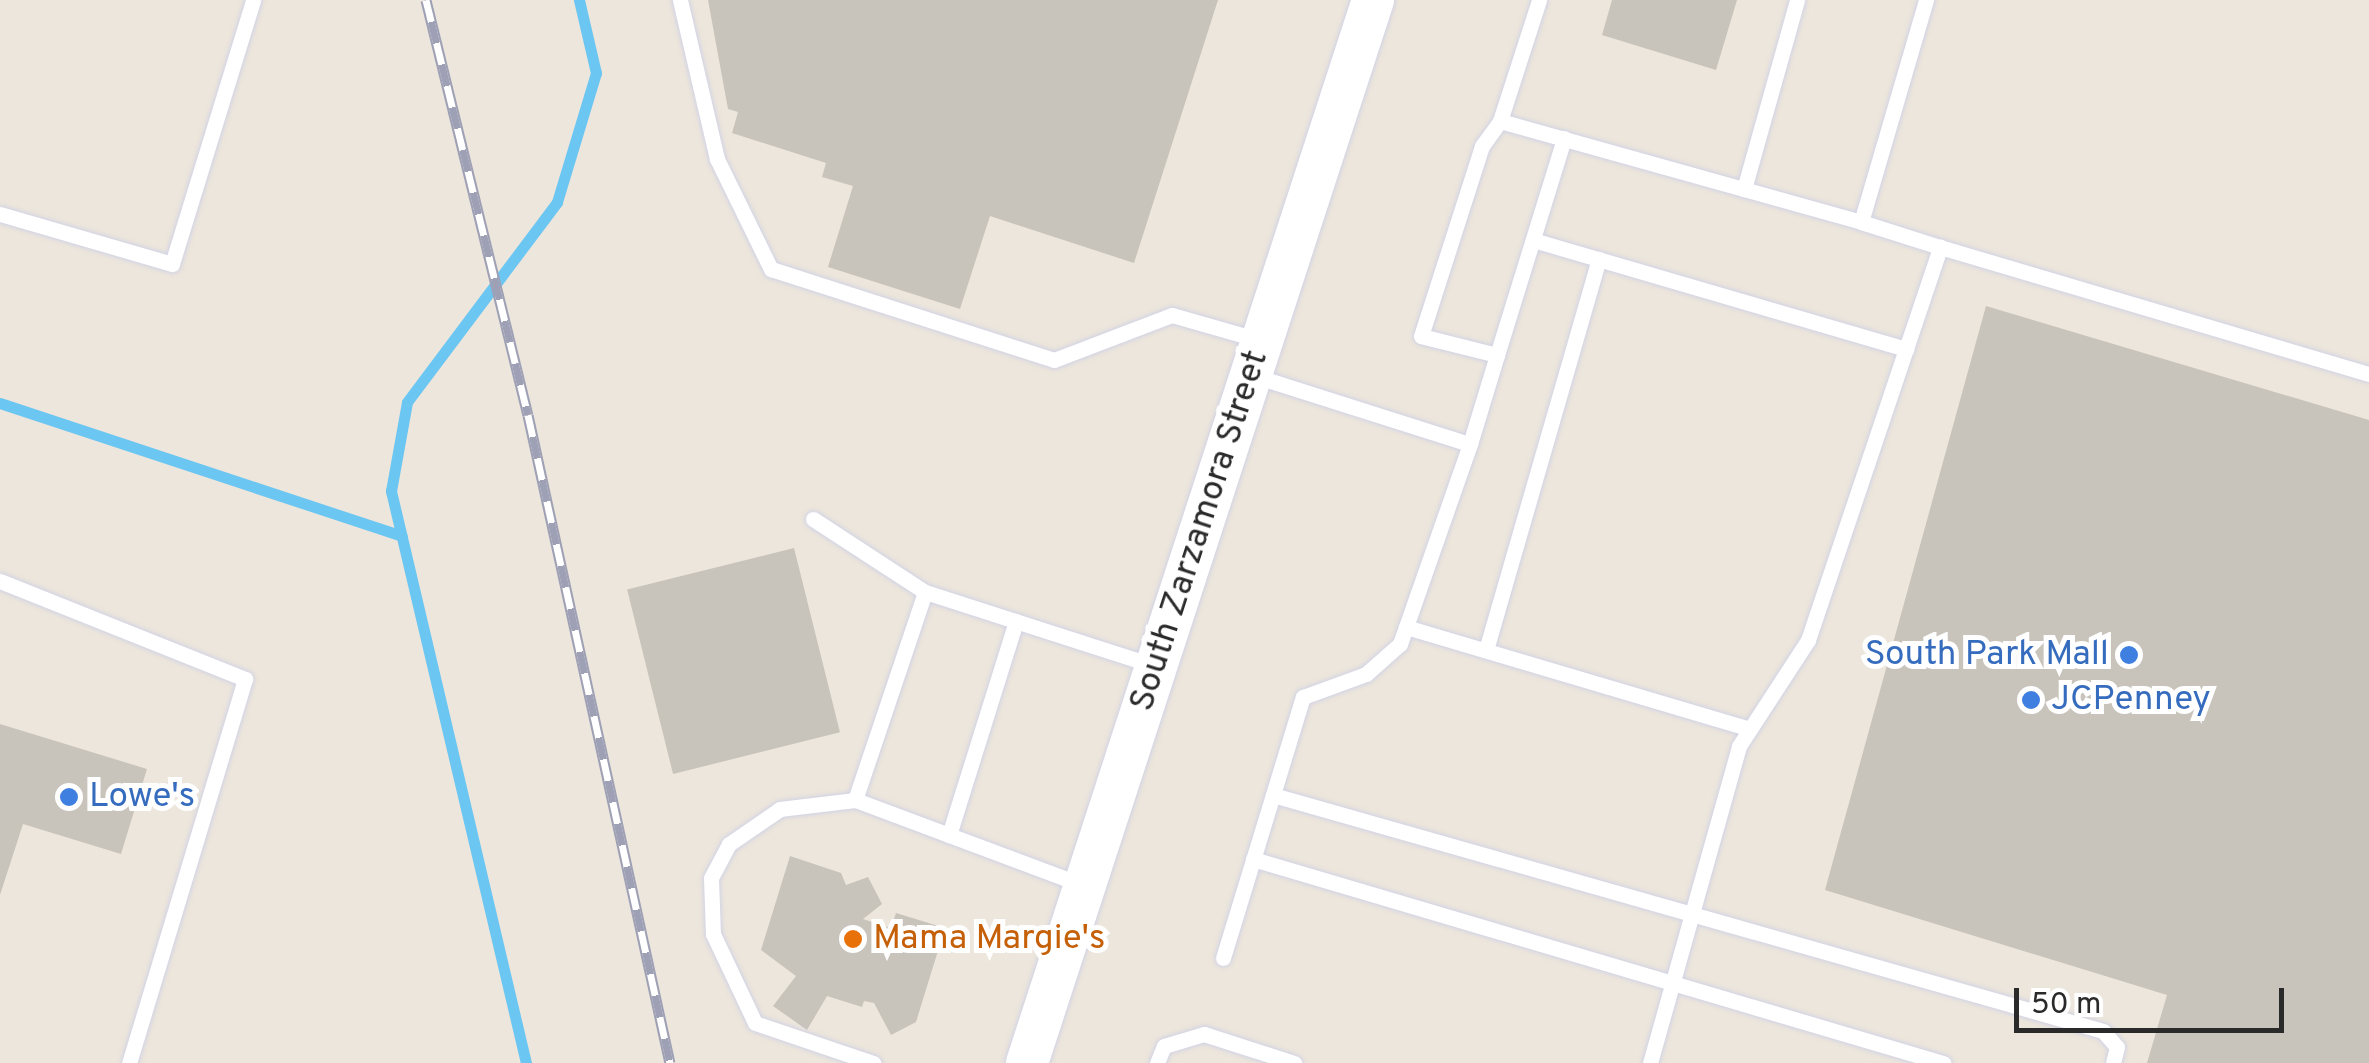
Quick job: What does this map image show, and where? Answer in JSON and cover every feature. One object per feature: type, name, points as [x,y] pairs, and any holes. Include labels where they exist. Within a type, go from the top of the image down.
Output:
[{"type":"main road","name":"South Zarzamora Street","points":[[1027,1063],[1373,0]]},
{"type":"lane","points":[[0,214],[172,264],[252,0]]},
{"type":"lane","points":[[680,0],[717,159],[771,270],[1054,360],[1172,315],[1256,357],[1470,444]]},
{"type":"lane","points":[[1497,355],[1421,336],[1482,146],[1500,121],[1539,0]]},
{"type":"lane","points":[[1744,188],[1798,0]]},
{"type":"lane","points":[[1861,222],[1926,0]]},
{"type":"lane","points":[[1500,121],[1861,222],[2369,374]]},
{"type":"lane","points":[[1223,958],[1303,697],[1366,674],[1400,644],[1470,444],[1564,138]]},
{"type":"lane","points":[[1533,240],[1906,348]]},
{"type":"lane","points":[[1650,1063],[1739,746],[1808,640],[1940,247]]},
{"type":"lane","points":[[1486,650],[1599,258]]},
{"type":"lane","points":[[812,519],[925,592],[1156,666]]},
{"type":"lane","points":[[0,581],[244,679],[129,1063]]},
{"type":"lane","points":[[855,800],[925,592]]},
{"type":"lane","points":[[948,835],[1016,621]]},
{"type":"lane","points":[[1406,627],[1750,729]]},
{"type":"lane","points":[[1273,795],[2103,1031],[2118,1047],[2112,1063]]},
{"type":"lane","points":[[865,1062],[754,1024],[713,934],[710,878],[729,844],[780,808],[855,800],[1084,886]]},
{"type":"lane","points":[[1253,859],[1943,1063]]},
{"type":"lane","points":[[1157,1063],[1164,1046],[1204,1034],[1294,1063]]},
{"type":"building","points":[[708,0],[1218,0],[1134,263],[990,216],[960,309],[828,267],[853,186],[822,177],[826,163],[732,133],[738,112],[728,109]]},
{"type":"building","points":[[1612,0],[1737,0],[1716,70],[1602,35]]},
{"type":"building","name":"South Park Mall","points":[[1986,306],[2369,420],[2369,1063],[2147,1063],[2167,995],[1825,890]]},
{"type":"building","points":[[794,548],[840,732],[673,774],[627,590]]},
{"type":"building","name":"Lowe's","points":[[0,724],[147,769],[121,854],[23,824],[0,895]]},
{"type":"building","name":"Mama Margie's","points":[[790,856],[841,873],[846,885],[868,877],[882,904],[863,919],[891,928],[896,913],[945,928],[916,1022],[891,1035],[874,1003],[864,1001],[862,1007],[827,996],[807,1030],[773,1006],[796,976],[761,950]]},
{"type":"waterway","points":[[526,1063],[391,491],[407,402],[557,202],[596,73],[579,0]]},
{"type":"waterway","points":[[0,403],[402,536]]},
{"type":"railway","points":[[426,0],[528,415],[670,1063]]},
{"type":"place","name":"South Park Mall","points":[[2129,655]]},
{"type":"place","name":"JCPenney","points":[[2031,700]]},
{"type":"place","name":"Lowe's","points":[[69,797]]},
{"type":"place","name":"Mama Margie's","points":[[853,939]]}]
